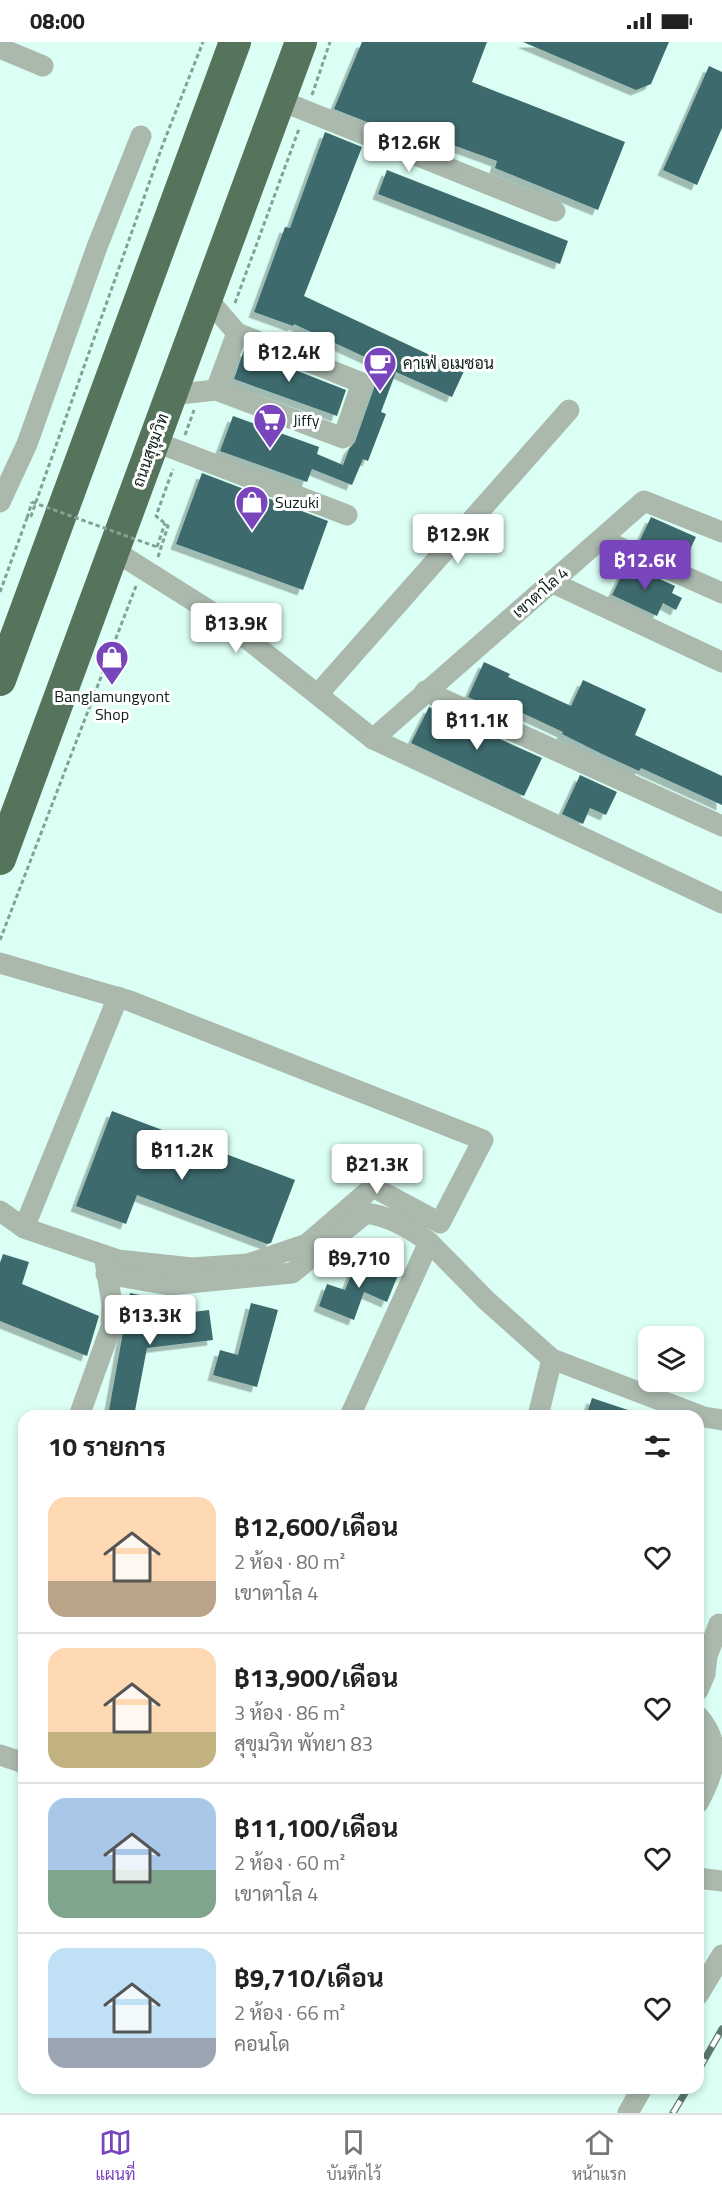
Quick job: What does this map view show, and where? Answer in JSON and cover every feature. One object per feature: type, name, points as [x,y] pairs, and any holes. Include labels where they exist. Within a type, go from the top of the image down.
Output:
[{"type":"highway","points":[[0,680],[235,42]]},
{"type":"highway","name":"ถนนสุขุมวิท","points":[[0,858],[113,550],[196,392],[206,297],[292,105],[301,42]]},
{"type":"street","points":[[0,48],[43,66]]},
{"type":"street","points":[[292,105],[555,211]]},
{"type":"street","points":[[0,502],[27,444],[97,247],[141,135]]},
{"type":"street","points":[[206,297],[232,328],[363,383],[343,438],[196,392],[232,328]]},
{"type":"street","points":[[318,694],[569,410]]},
{"type":"street","points":[[166,446],[347,515]]},
{"type":"street","name":"เขาตาโล 4","points":[[373,739],[644,501],[722,532]]},
{"type":"street","points":[[601,538],[722,593]]},
{"type":"street","points":[[113,550],[221,618],[373,739],[722,903]]},
{"type":"street","points":[[550,582],[722,662]]},
{"type":"street","points":[[425,691],[722,826]]},
{"type":"street","points":[[0,963],[118,997],[483,1140],[440,1223],[373,1187],[306,1245],[248,1264],[192,1268],[118,1260],[105,1264]]},
{"type":"street","points":[[24,1228],[118,997]]},
{"type":"street","points":[[0,1211],[24,1228],[105,1264],[169,1285],[292,1273],[366,1213],[383,1215],[429,1242],[487,1301],[552,1359],[686,1410]]},
{"type":"street","points":[[353,1410],[429,1242]]},
{"type":"street","points":[[81,1410],[111,1327],[112,1304],[105,1264]]},
{"type":"street","points":[[539,1410],[552,1359]]},
{"type":"street","points":[[704,1417],[722,1420]]},
{"type":"street","points":[[704,1676],[707,1656],[719,1624]]},
{"type":"street","points":[[704,1722],[714,1732],[717,1740],[712,1774],[704,1791]]},
{"type":"street","points":[[0,1755],[18,1760]]},
{"type":"street","points":[[704,1879],[722,1881]]},
{"type":"street","points":[[704,1985],[722,1955]]},
{"type":"street","points":[[628,2113],[639,2094]]},
{"type":"path","points":[[27,518],[31,516],[163,144],[204,42]]},
{"type":"path","points":[[232,328],[292,105],[330,42]]},
{"type":"path","points":[[0,940],[138,583],[149,584],[168,526],[156,516],[166,446],[196,392]]},
{"type":"path","points":[[0,592],[32,502],[157,547],[165,523]]},
{"type":"building","points":[[362,42],[487,42],[472,82],[625,142],[598,210],[495,168],[497,161],[417,132],[413,140],[334,109]]},
{"type":"building","points":[[523,42],[669,42],[651,84],[636,90]]},
{"type":"building","points":[[709,66],[722,72],[722,128],[697,185],[663,170]]},
{"type":"building","points":[[325,132],[362,147],[304,296],[464,371],[452,397],[396,372],[381,412],[386,414],[368,461],[363,459],[352,485],[312,469],[307,482],[220,451],[233,416],[319,447],[317,454],[343,465],[349,449],[355,442],[382,365],[294,324],[293,326],[254,312],[285,227],[290,228]]},
{"type":"building","points":[[387,170],[568,241],[560,264],[378,194]]},
{"type":"building","points":[[244,350],[346,390],[337,416],[234,379]]},
{"type":"building","name":"Suzuki","points":[[202,473],[328,521],[303,590],[176,544]]},
{"type":"building","points":[[651,517],[696,537],[684,562],[639,542]]},
{"type":"building","points":[[627,564],[675,586],[672,593],[682,598],[676,610],[663,603],[657,616],[612,595]]},
{"type":"building","points":[[484,662],[510,674],[508,677],[571,706],[583,680],[646,709],[635,735],[722,776],[722,805],[641,768],[639,771],[602,754],[562,734],[563,732],[497,701],[494,708],[468,697]]},
{"type":"building","points":[[429,707],[542,758],[524,796],[411,743]]},
{"type":"building","points":[[580,775],[617,792],[606,815],[590,808],[583,824],[562,814]]},
{"type":"building","points":[[112,1111],[295,1180],[271,1243],[267,1244],[137,1195],[126,1224],[76,1206]]},
{"type":"building","points":[[3,1254],[29,1262],[22,1284],[99,1316],[87,1356],[0,1321],[0,1263]]},
{"type":"building","points":[[358,1258],[398,1275],[387,1302],[364,1292],[354,1320],[319,1306],[327,1284],[345,1290]]},
{"type":"building","points":[[130,1293],[155,1298],[152,1317],[209,1310],[213,1340],[147,1348],[135,1410],[109,1410]]},
{"type":"building","points":[[251,1303],[278,1310],[257,1387],[213,1375],[220,1350],[238,1355]]},
{"type":"building","points":[[592,1398],[628,1410],[588,1410]]},
{"type":"railway","points":[[704,2060],[722,2029]]},
{"type":"railway","points":[[673,2113],[684,2094]]},
{"type":"place","name":"คาเฟ่ อเมซอน","points":[[380,392]]},
{"type":"place","name":"Jiffy","points":[[270,449]]},
{"type":"place","name":"Suzuki","points":[[252,531]]},
{"type":"place","name":"Banglamungyont Shop","points":[[112,686]]}]
